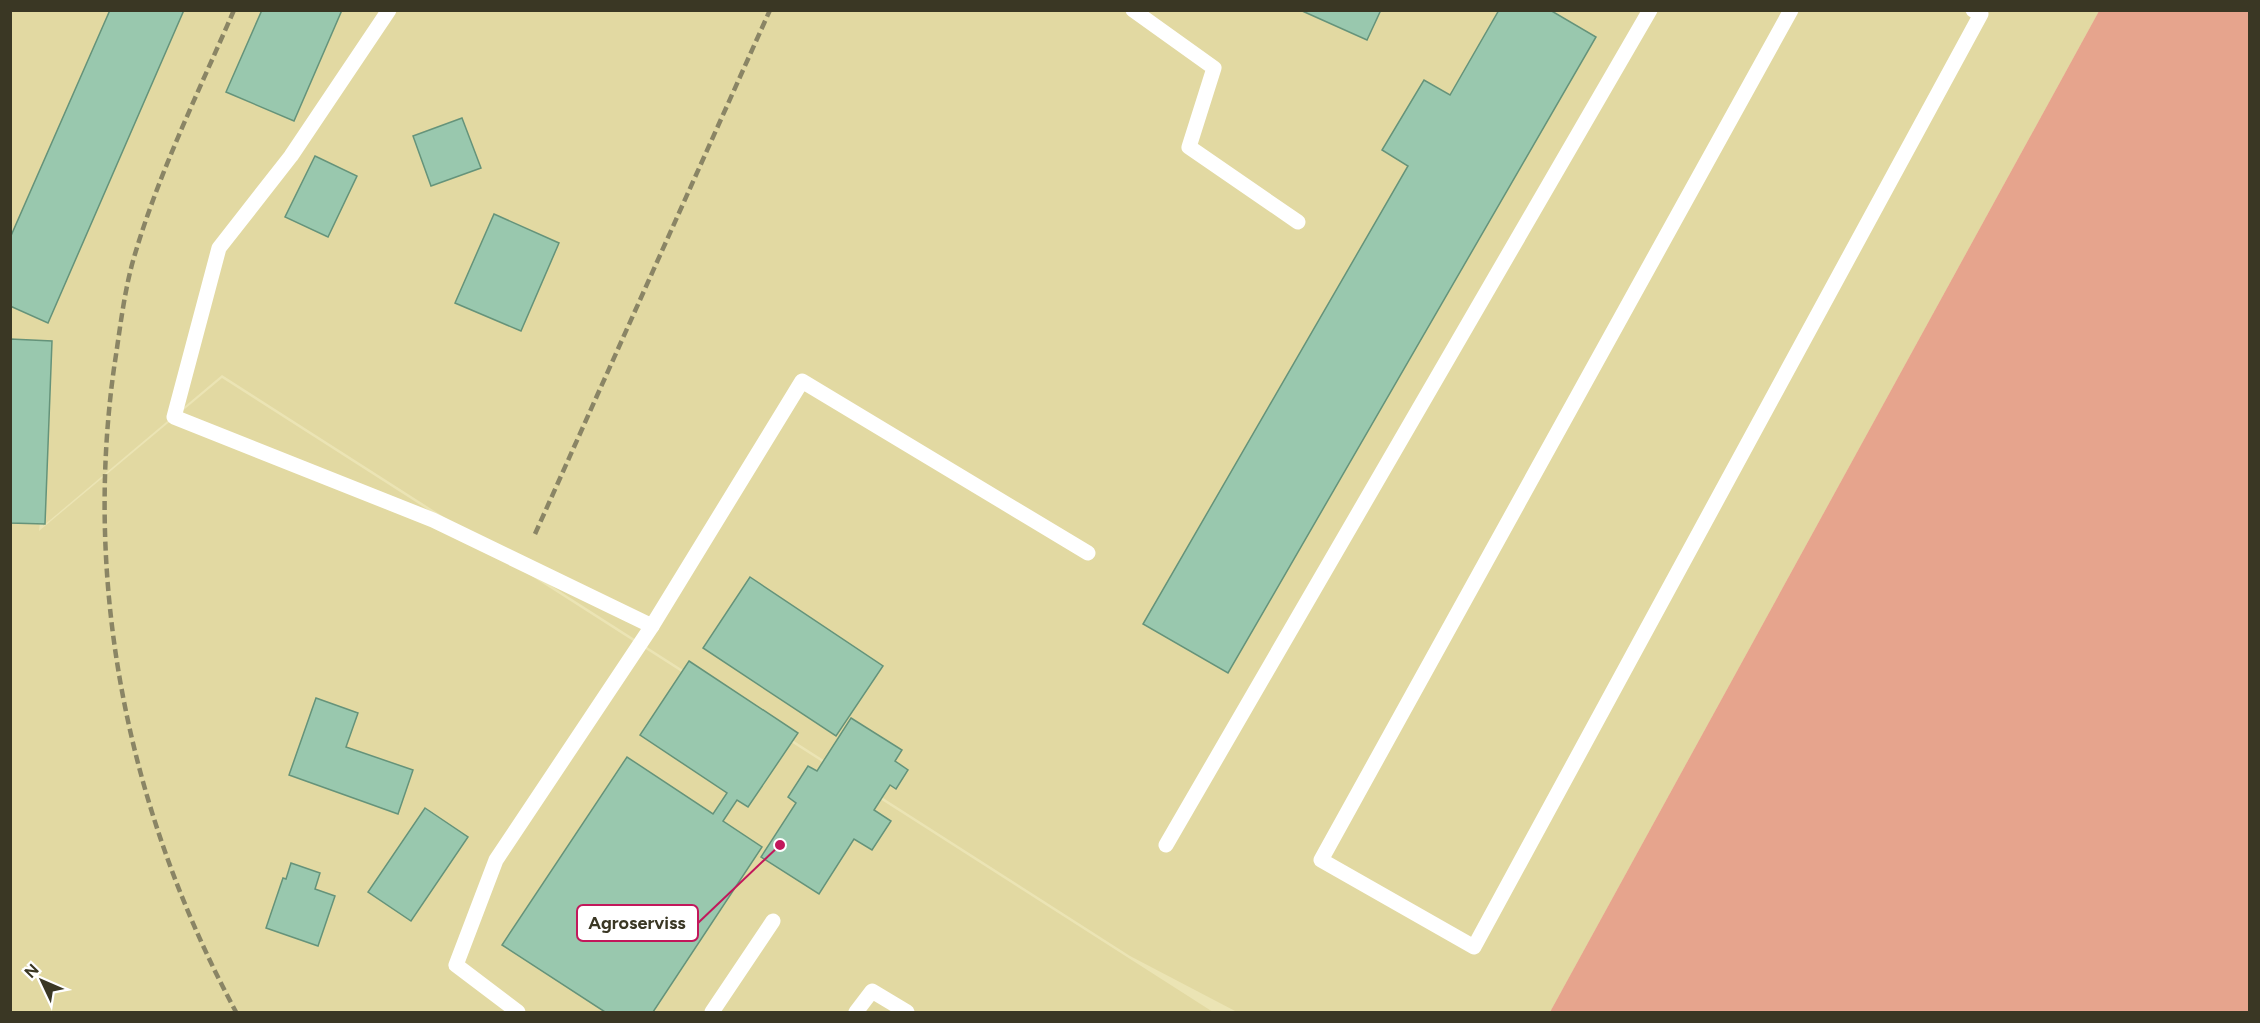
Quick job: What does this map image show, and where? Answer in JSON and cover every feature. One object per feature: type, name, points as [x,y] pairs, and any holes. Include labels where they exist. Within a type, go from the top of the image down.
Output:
[{"type":"lane","points":[[389,10],[291,156],[219,248],[174,417],[433,520],[652,626]]},
{"type":"lane","points":[[1133,10],[1214,68],[1189,147],[1298,222]]},
{"type":"lane","points":[[1166,845],[1650,10]]},
{"type":"lane","points":[[1791,10],[1321,860],[1474,947],[1981,15],[1973,10]]},
{"type":"lane","points":[[518,1012],[456,964],[496,860],[652,626],[802,381],[1088,553]]},
{"type":"lane","points":[[712,1012],[773,921]]},
{"type":"lane","points":[[856,1012],[873,992],[907,1012]]},
{"type":"shaded area","points":[[10,11],[2099,11],[1550,1012],[1237,1012],[1130,956],[222,375],[43,526],[47,455],[39,531],[222,378],[1213,1012],[11,1012]]},
{"type":"shaded area","points":[[2099,11],[2249,11],[2249,1012],[1550,1012]]},
{"type":"building","points":[[110,10],[184,10],[48,323],[10,306],[10,238]]},
{"type":"building","points":[[262,10],[342,10],[294,121],[226,92]]},
{"type":"building","points":[[1300,10],[1378,10],[1380,12],[1367,40]]},
{"type":"building","points":[[1499,10],[1550,10],[1596,37],[1228,673],[1143,624],[1408,166],[1382,150],[1424,80],[1450,95]]},
{"type":"building","points":[[462,118],[481,168],[431,186],[413,136]]},
{"type":"building","points":[[315,156],[357,176],[328,237],[285,217]]},
{"type":"building","points":[[494,214],[559,243],[521,331],[455,303]]},
{"type":"building","points":[[10,339],[52,341],[45,524],[10,523]]},
{"type":"building","points":[[750,577],[883,666],[836,736],[703,648]]},
{"type":"building","points":[[689,661],[798,733],[748,807],[737,800],[723,821],[762,847],[653,1012],[605,1012],[502,945],[627,757],[713,814],[727,793],[640,735]]},
{"type":"building","points":[[316,698],[358,713],[346,747],[413,770],[398,814],[289,775]]},
{"type":"building","points":[[851,718],[902,750],[895,761],[908,770],[896,789],[890,785],[874,810],[891,821],[872,850],[854,839],[819,894],[761,857],[796,803],[788,797],[808,766],[817,771]]},
{"type":"building","points":[[425,808],[468,837],[411,921],[368,892]]},
{"type":"building","points":[[291,863],[320,873],[315,889],[335,896],[318,946],[266,928],[283,878],[286,879]]},
{"type":"railway","points":[[234,10],[168,161],[131,268],[114,368],[106,452],[105,535],[111,618],[124,700],[143,780],[168,860],[199,937],[236,1012]]},
{"type":"railway","points":[[535,534],[770,10]]},
{"type":"place","name":"Agroserviss","points":[[780,845]]}]
